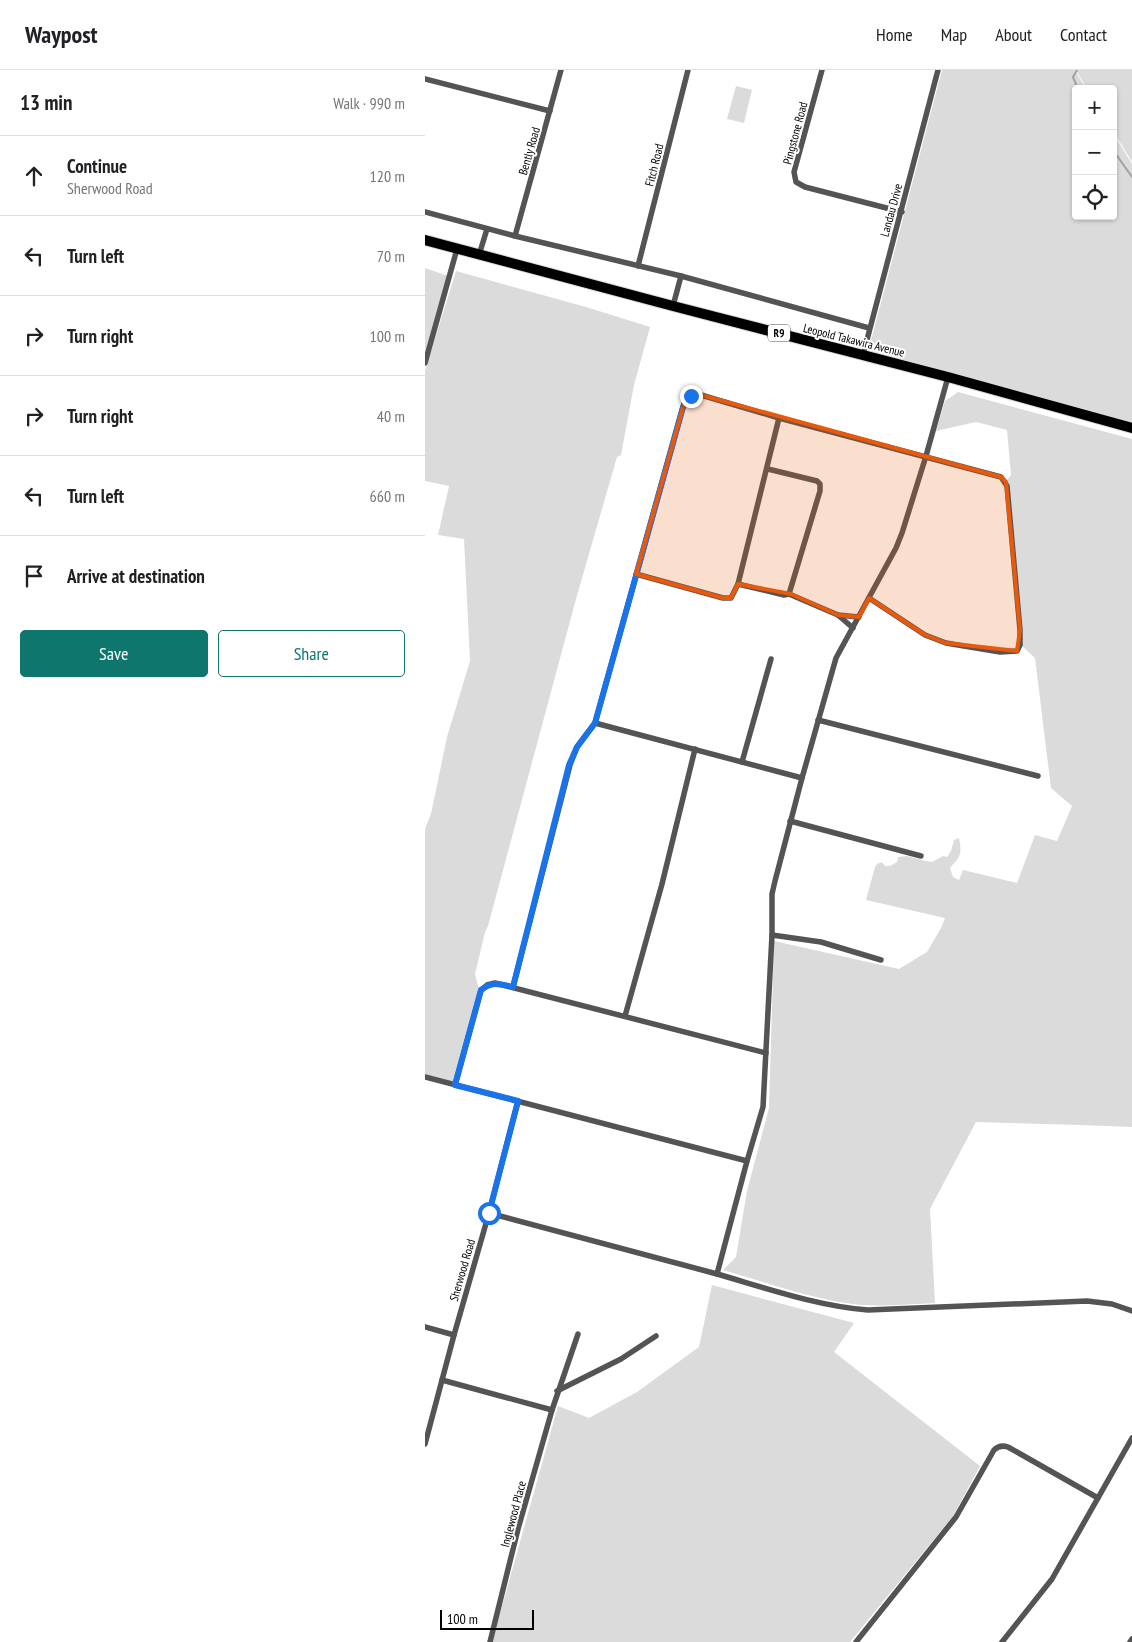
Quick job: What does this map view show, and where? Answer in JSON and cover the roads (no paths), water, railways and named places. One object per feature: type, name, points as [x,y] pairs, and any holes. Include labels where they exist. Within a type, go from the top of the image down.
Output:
[{"type":"highway","name":"Leopold Takawira Avenue","points":[[425,240],[948,377],[1132,428]]},
{"type":"street","name":"Bently Road","points":[[515,236],[561,70]]},
{"type":"street","name":"Fitch Road","points":[[638,266],[688,70]]},
{"type":"street","name":"Pingstone Road","points":[[822,70],[794,172],[796,182],[901,212]]},
{"type":"street","name":"Landau Drive","points":[[863,355],[938,70]]},
{"type":"street","points":[[425,79],[550,111]]},
{"type":"street","points":[[425,212],[681,276],[869,328]]},
{"type":"street","points":[[479,255],[487,229]]},
{"type":"street","points":[[425,363],[457,249]]},
{"type":"street","points":[[673,306],[681,276]]},
{"type":"street","points":[[717,1274],[763,1107],[773,886],[836,658],[902,533],[948,377]]},
{"type":"street","points":[[513,987],[569,765],[577,747],[595,723],[635,574],[685,402],[691,396],[701,395],[779,418],[926,456],[1001,477],[1006,482],[1019,649],[1015,652],[1000,652],[947,643],[925,635],[869,598]]},
{"type":"street","points":[[635,574],[723,598],[731,598],[738,584],[768,469],[779,418]]},
{"type":"street","points":[[768,469],[817,481],[821,487],[789,594]]},
{"type":"street","points":[[738,584],[784,595],[789,594],[838,615],[853,628]]},
{"type":"street","points":[[838,615],[859,617]]},
{"type":"street","points":[[742,762],[771,659]]},
{"type":"street","points":[[818,720],[1038,776]]},
{"type":"street","points":[[595,723],[802,778]]},
{"type":"street","points":[[625,1016],[662,884],[695,750]]},
{"type":"street","points":[[791,821],[921,856]]},
{"type":"street","points":[[772,936],[821,942],[881,960]]},
{"type":"street","points":[[455,1085],[481,990],[487,985],[495,983],[766,1053]]},
{"type":"street","points":[[425,1077],[747,1161]]},
{"type":"street","name":"Sherwood Road","points":[[425,1444],[518,1101]]},
{"type":"street","points":[[489,1213],[829,1305],[868,1310],[1087,1301],[1112,1304],[1132,1311]]},
{"type":"street","points":[[425,1327],[453,1335]]},
{"type":"street","name":"Inglewood Place","points":[[490,1642],[551,1410],[578,1334]]},
{"type":"street","points":[[557,1391],[621,1359],[656,1336]]},
{"type":"street","points":[[442,1380],[551,1410]]},
{"type":"street","points":[[1002,1642],[1052,1579],[1132,1438]]},
{"type":"street","points":[[856,1642],[956,1517],[997,1447],[1008,1447],[1098,1498]]},
{"type":"waterway","points":[[1076,85],[1073,77],[1077,70]]},
{"type":"waterway","points":[[1117,156],[1132,177]]}]
